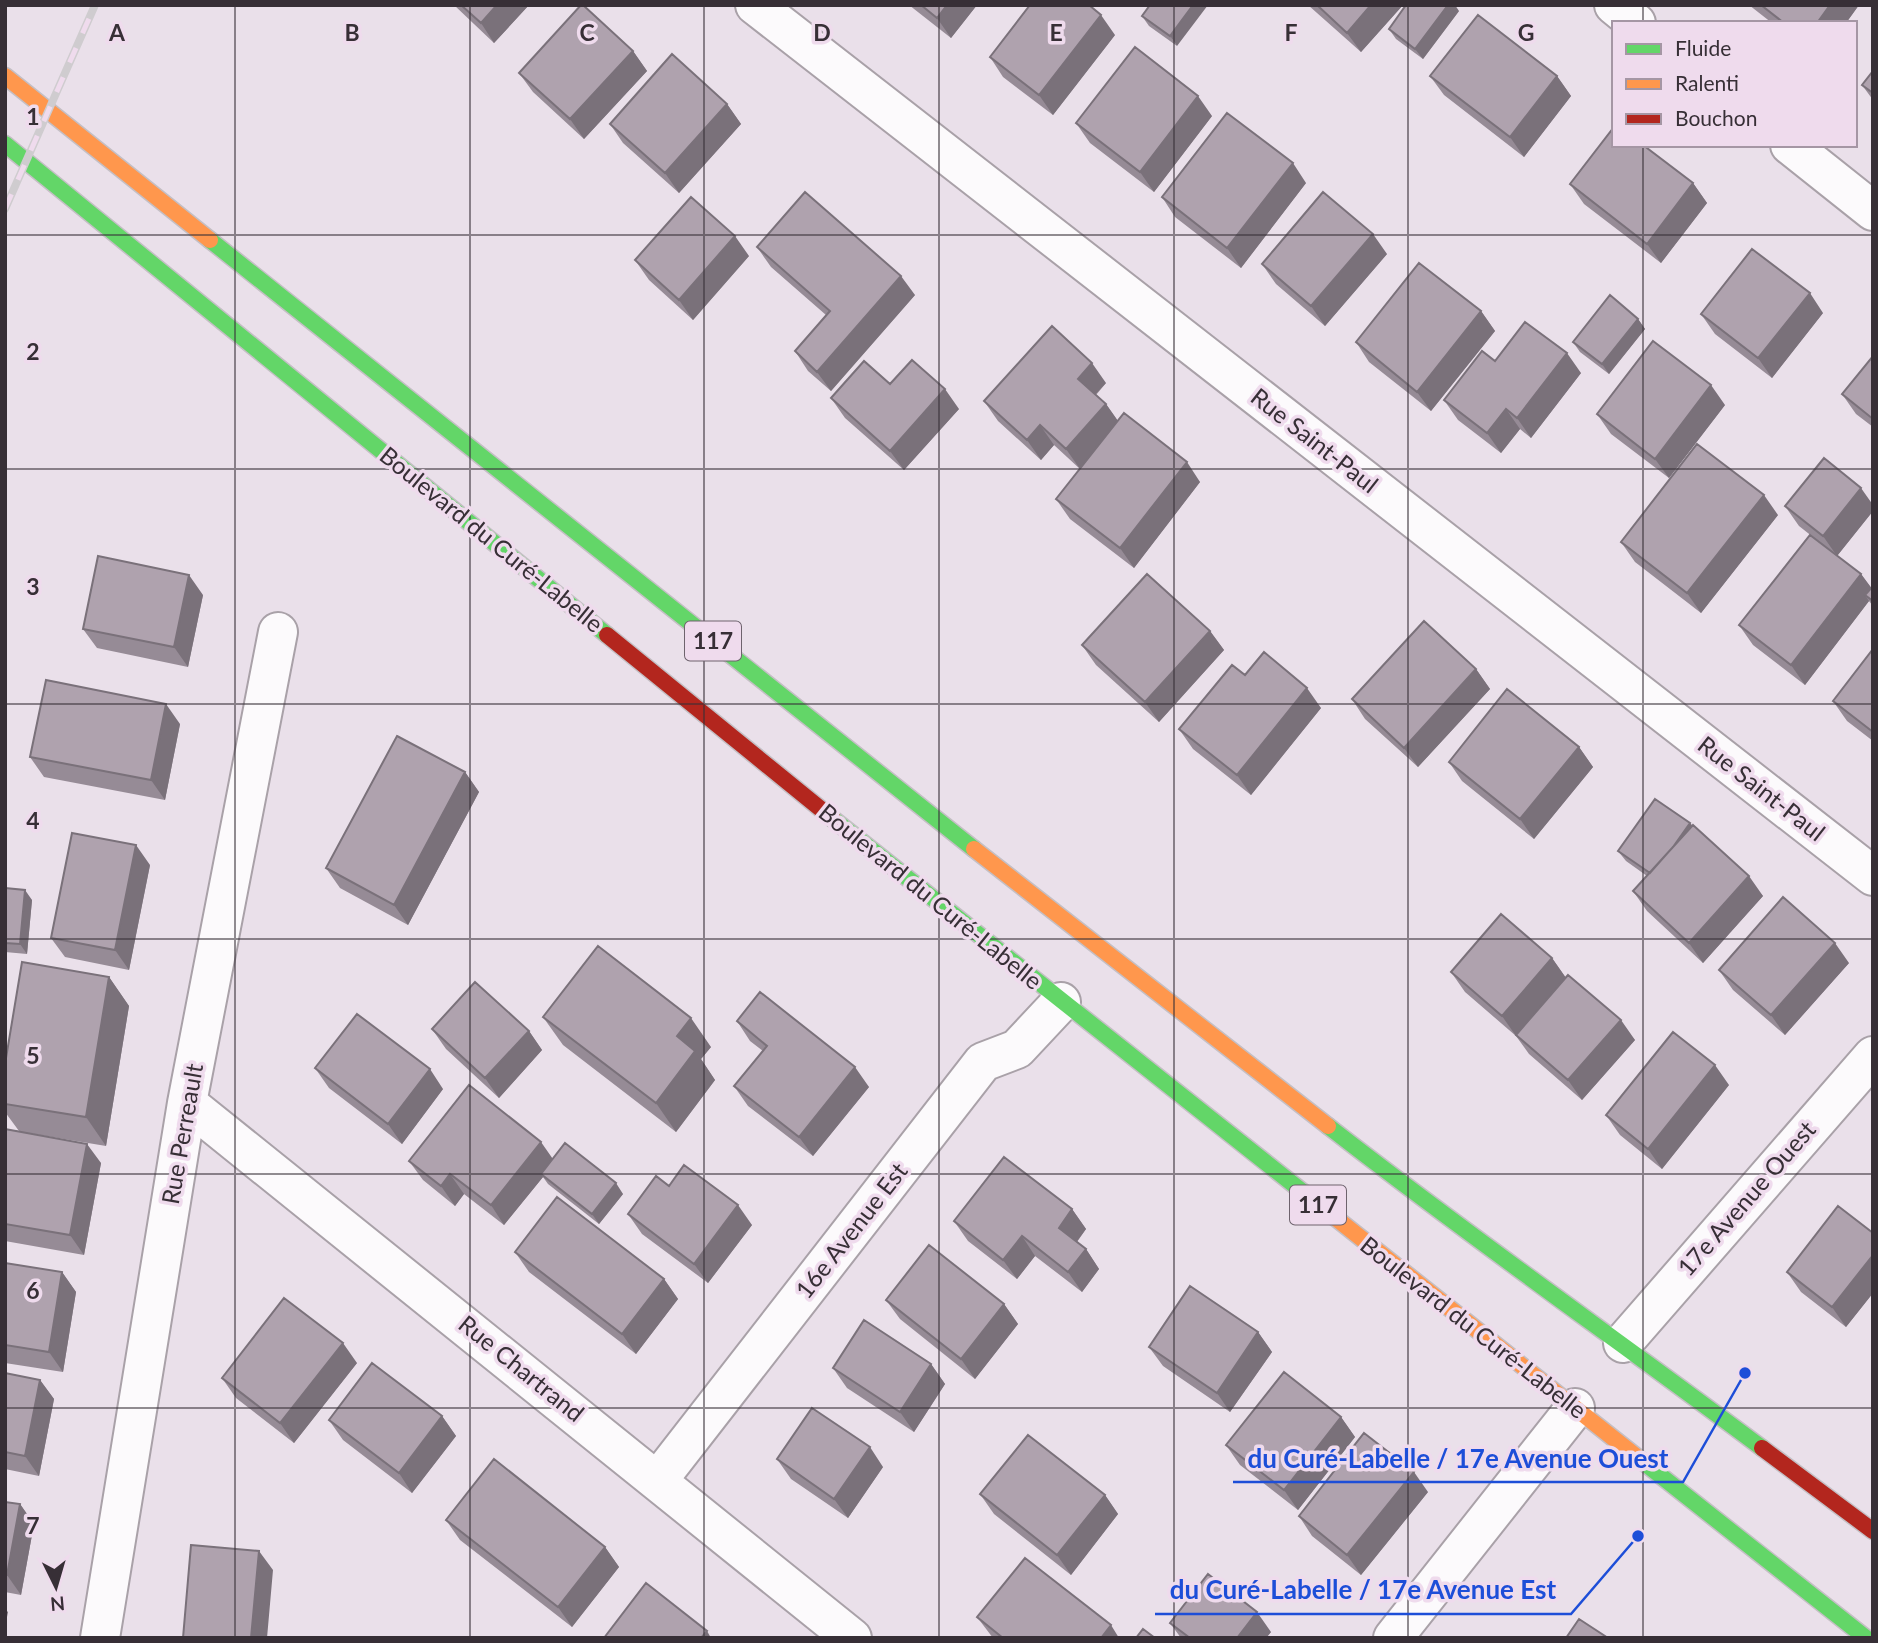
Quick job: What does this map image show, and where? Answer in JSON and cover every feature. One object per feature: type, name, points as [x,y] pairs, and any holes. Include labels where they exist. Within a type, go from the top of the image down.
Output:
[{"type":"main road","name":"117","points":[[5,76],[1100,948],[1424,1201],[1623,1343],[1873,1531]]},
{"type":"main road","name":"Boulevard du Curé-Labelle","points":[[5,144],[883,860],[1866,1638]]},
{"type":"street","name":"Rue Saint-Paul","points":[[755,5],[1873,876]]},
{"type":"street","points":[[1614,5],[1634,21]]},
{"type":"street","points":[[1793,147],[1873,211]]},
{"type":"street","name":"Rue Perreault","points":[[100,1638],[187,1103],[278,632]]},
{"type":"street","name":"16e Avenue Est","points":[[658,1480],[983,1062],[1017,1049],[1061,1002]]},
{"type":"street","name":"17e Avenue Ouest","points":[[1623,1343],[1873,1056]]},
{"type":"street","name":"Rue Chartrand","points":[[187,1103],[852,1638]]},
{"type":"street","points":[[1393,1638],[1575,1408]]},
{"type":"building","points":[[461,5],[497,5],[481,23]]},
{"type":"building","points":[[581,5],[633,51],[570,119],[519,73]]},
{"type":"building","points":[[921,5],[947,5],[937,18]]},
{"type":"building","points":[[1030,5],[1089,5],[1101,15],[1039,95],[990,57]]},
{"type":"building","points":[[1150,5],[1193,5],[1170,36],[1142,16]]},
{"type":"building","points":[[1317,5],[1371,5],[1347,33]]},
{"type":"building","points":[[1406,5],[1448,5],[1415,49],[1389,29]]},
{"type":"building","points":[[1761,5],[1830,5],[1818,21],[1781,21]]},
{"type":"building","points":[[1478,15],[1557,76],[1510,137],[1430,76]]},
{"type":"building","points":[[1135,47],[1198,96],[1140,172],[1076,123]]},
{"type":"building","points":[[672,54],[727,104],[665,173],[610,124]]},
{"type":"building","points":[[1873,71],[1873,93],[1862,85]]},
{"type":"building","points":[[1227,113],[1293,163],[1227,248],[1162,197]]},
{"type":"building","points":[[1612,130],[1612,147],[1646,147],[1693,183],[1647,244],[1570,184]]},
{"type":"building","points":[[805,192],[901,276],[817,372],[795,351],[830,311],[757,247]]},
{"type":"building","points":[[1323,192],[1373,234],[1311,306],[1262,264]]},
{"type":"building","points":[[691,197],[735,236],[679,300],[635,260]]},
{"type":"building","points":[[1752,249],[1810,293],[1758,358],[1701,314]]},
{"type":"building","points":[[1419,263],[1481,311],[1417,392],[1356,342]]},
{"type":"building","points":[[1610,295],[1638,319],[1602,364],[1573,342]]},
{"type":"building","points":[[1525,322],[1567,353],[1517,418],[1506,409],[1487,433],[1444,400],[1482,351],[1495,361]]},
{"type":"building","points":[[1052,326],[1092,363],[1078,379],[1106,404],[1066,449],[1040,425],[1027,440],[984,401]]},
{"type":"building","points":[[1653,341],[1711,385],[1655,459],[1597,414]]},
{"type":"building","points":[[1873,356],[1873,419],[1842,394]]},
{"type":"building","points":[[912,360],[945,389],[890,451],[831,398],[864,361],[890,384]]},
{"type":"building","points":[[1124,413],[1187,462],[1120,548],[1056,499]]},
{"type":"building","points":[[1697,444],[1764,495],[1687,593],[1621,542]]},
{"type":"building","points":[[1824,458],[1861,488],[1823,536],[1785,506]]},
{"type":"building","points":[[1810,535],[1861,574],[1791,665],[1739,625]]},
{"type":"building","points":[[98,556],[189,575],[174,647],[83,629]]},
{"type":"building","points":[[1147,574],[1210,631],[1145,702],[1082,645]]},
{"type":"building","points":[[1873,586],[1873,601],[1865,595]]},
{"type":"building","points":[[1424,621],[1476,669],[1404,748],[1352,699]]},
{"type":"building","points":[[1873,649],[1873,732],[1833,701]]},
{"type":"building","points":[[1264,652],[1307,688],[1237,775],[1179,729],[1232,665],[1245,675]]},
{"type":"building","points":[[46,680],[166,704],[151,780],[30,757]]},
{"type":"building","points":[[1507,689],[1579,747],[1520,819],[1449,762]]},
{"type":"building","points":[[397,736],[465,772],[394,905],[326,868]]},
{"type":"building","points":[[1655,799],[1690,823],[1650,873],[1618,851]]},
{"type":"building","points":[[1693,825],[1749,876],[1689,943],[1633,891]]},
{"type":"building","points":[[72,833],[136,845],[115,950],[51,938]]},
{"type":"building","points":[[5,888],[25,890],[20,944],[5,943]]},
{"type":"building","points":[[1783,897],[1835,943],[1771,1015],[1719,970]]},
{"type":"building","points":[[1501,914],[1552,958],[1502,1016],[1451,972]]},
{"type":"building","points":[[598,946],[691,1018],[677,1036],[695,1051],[656,1103],[543,1017]]},
{"type":"building","points":[[22,962],[109,977],[86,1117],[5,1104],[5,1064]]},
{"type":"building","points":[[1568,975],[1621,1020],[1568,1080],[1516,1035]]},
{"type":"building","points":[[475,982],[529,1031],[485,1078],[432,1029]]},
{"type":"building","points":[[760,992],[855,1067],[799,1137],[734,1086],[767,1046],[737,1021]]},
{"type":"building","points":[[357,1014],[430,1069],[388,1124],[315,1068]]},
{"type":"building","points":[[1673,1032],[1715,1065],[1648,1149],[1606,1115]]},
{"type":"building","points":[[469,1085],[541,1142],[491,1205],[450,1174],[441,1186],[409,1161]]},
{"type":"building","points":[[5,1129],[87,1144],[70,1235],[5,1224]]},
{"type":"building","points":[[565,1143],[616,1183],[592,1214],[541,1174]]},
{"type":"building","points":[[1004,1157],[1072,1209],[1059,1228],[1086,1249],[1068,1272],[1022,1236],[1003,1260],[954,1221]]},
{"type":"building","points":[[684,1165],[738,1205],[694,1264],[628,1214],[656,1176],[669,1186]]},
{"type":"building","points":[[557,1197],[664,1279],[622,1334],[515,1252]]},
{"type":"building","points":[[1838,1206],[1873,1233],[1873,1255],[1832,1307],[1787,1272]]},
{"type":"building","points":[[929,1245],[1004,1304],[961,1359],[886,1300]]},
{"type":"building","points":[[5,1263],[62,1272],[49,1352],[5,1345]]},
{"type":"building","points":[[1190,1286],[1258,1332],[1217,1393],[1149,1347]]},
{"type":"building","points":[[284,1298],[343,1343],[280,1423],[222,1378]]},
{"type":"building","points":[[864,1320],[931,1364],[900,1412],[833,1368]]},
{"type":"building","points":[[372,1363],[442,1416],[399,1473],[329,1420]]},
{"type":"building","points":[[1284,1372],[1341,1417],[1284,1490],[1226,1445]]},
{"type":"building","points":[[5,1373],[40,1380],[25,1456],[5,1452]]},
{"type":"building","points":[[812,1408],[870,1447],[834,1499],[777,1459]]},
{"type":"building","points":[[1364,1433],[1414,1472],[1347,1555],[1299,1516]]},
{"type":"building","points":[[1028,1435],[1105,1495],[1057,1555],[980,1494]]},
{"type":"building","points":[[494,1459],[605,1547],[558,1607],[446,1520]]},
{"type":"building","points":[[5,1502],[20,1504],[7,1575],[5,1575]]},
{"type":"building","points":[[191,1545],[259,1551],[251,1638],[183,1638]]},
{"type":"building","points":[[1025,1558],[1111,1625],[1101,1638],[1003,1638],[977,1617]]},
{"type":"building","points":[[1208,1574],[1257,1612],[1237,1638],[1190,1638],[1170,1623]]},
{"type":"building","points":[[646,1583],[707,1631],[701,1638],[604,1638]]},
{"type":"building","points":[[1579,1619],[1608,1638],[1566,1638]]},
{"type":"building","points":[[1143,1629],[1155,1638],[1136,1638]]},
{"type":"railway","points":[[5,209],[95,5]]},
{"type":"traffic: fast","points":[[5,144],[607,635]]},
{"type":"traffic: fast","points":[[210,240],[974,849]]},
{"type":"traffic: fast","points":[[833,819],[1313,1200]]},
{"type":"traffic: fast","points":[[1328,1126],[1762,1448]]},
{"type":"traffic: fast","points":[[1642,1461],[1866,1638]]},
{"type":"traffic: slow","points":[[5,76],[210,240]]},
{"type":"traffic: slow","points":[[974,849],[1328,1126]]},
{"type":"traffic: slow","points":[[1313,1200],[1642,1461]]},
{"type":"traffic: jam","points":[[607,635],[833,819]]},
{"type":"traffic: jam","points":[[1762,1448],[1873,1531]]},
{"type":"place","name":"du Curé-Labelle / 17e Avenue Ouest","points":[[1745,1373]]},
{"type":"place","name":"du Curé-Labelle / 17e Avenue Est","points":[[1638,1536]]}]
